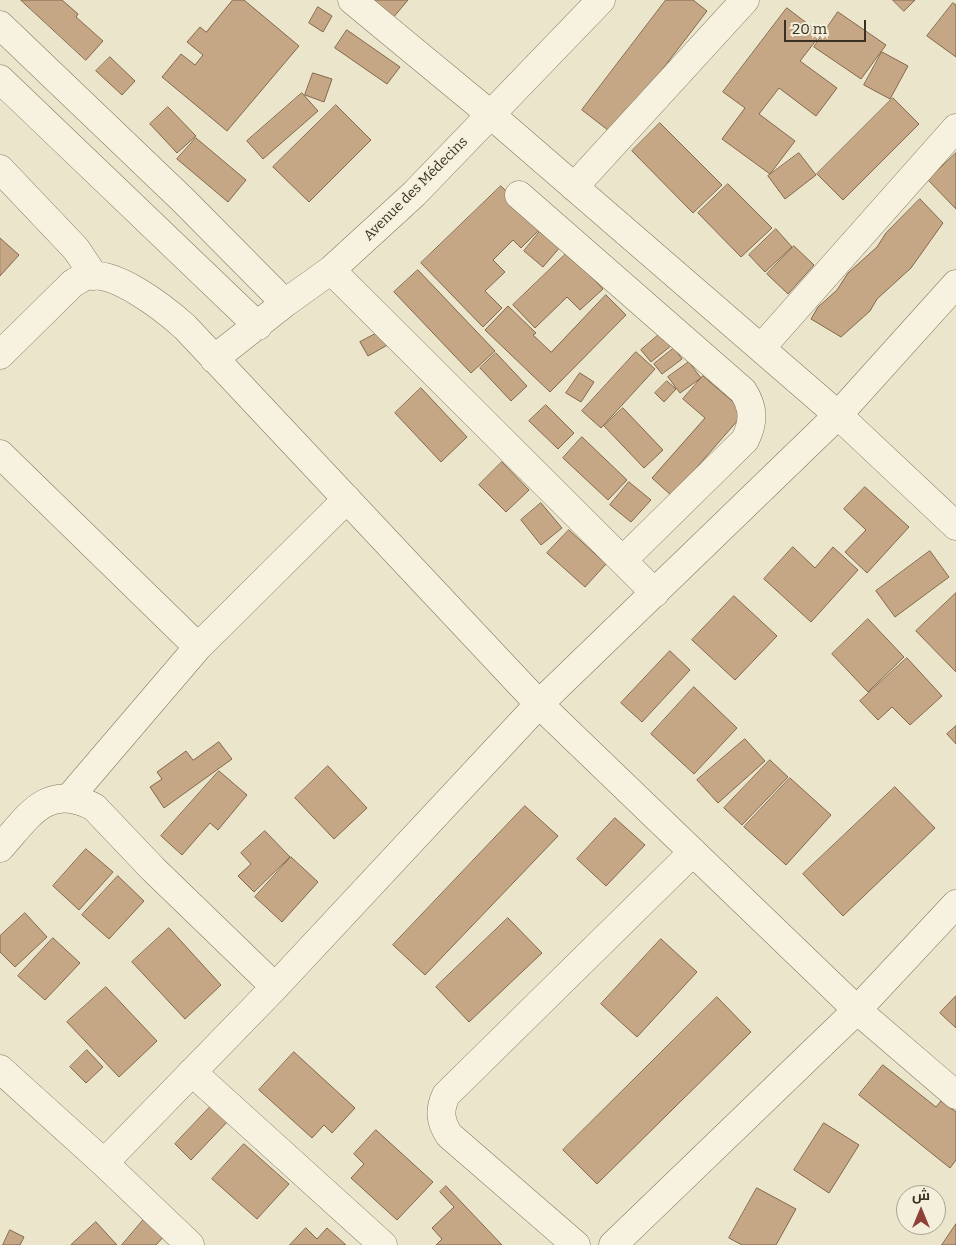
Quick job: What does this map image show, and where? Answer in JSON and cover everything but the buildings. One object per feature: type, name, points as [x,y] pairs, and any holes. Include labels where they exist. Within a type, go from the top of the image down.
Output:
[{"type":"street","points":[[352,0],[490,114],[838,415],[956,526]]},
{"type":"street","name":"Avenue des Médecins","points":[[214,359],[285,303],[331,270],[414,194],[602,0]]},
{"type":"street","points":[[574,187],[745,0]]},
{"type":"street","points":[[0,25],[183,200],[285,303]]},
{"type":"street","points":[[0,79],[258,326]]},
{"type":"street","points":[[761,348],[956,128]]},
{"type":"street","points":[[0,169],[76,249],[94,276]]},
{"type":"street","points":[[519,195],[743,391],[752,410],[752,421],[745,440],[622,560]]},
{"type":"street","points":[[331,270],[655,593]]},
{"type":"street","points":[[0,355],[73,283],[84,277],[94,276],[116,280],[165,310],[185,327],[539,704],[856,1010],[956,1095]]},
{"type":"street","points":[[104,1164],[275,987],[539,704],[838,415],[956,284]]},
{"type":"street","points":[[0,454],[198,647]]},
{"type":"street","points":[[69,798],[198,647],[347,499]]},
{"type":"street","points":[[0,848],[34,810],[48,800],[69,798],[82,801],[94,807],[153,869],[275,987]]},
{"type":"street","points":[[576,1245],[449,1135],[443,1125],[440,1114],[442,1104],[446,1095],[693,852]]},
{"type":"street","points":[[613,1245],[856,1010],[956,904]]},
{"type":"street","points":[[0,1069],[190,1245]]},
{"type":"street","points":[[192,1072],[383,1245]]}]
